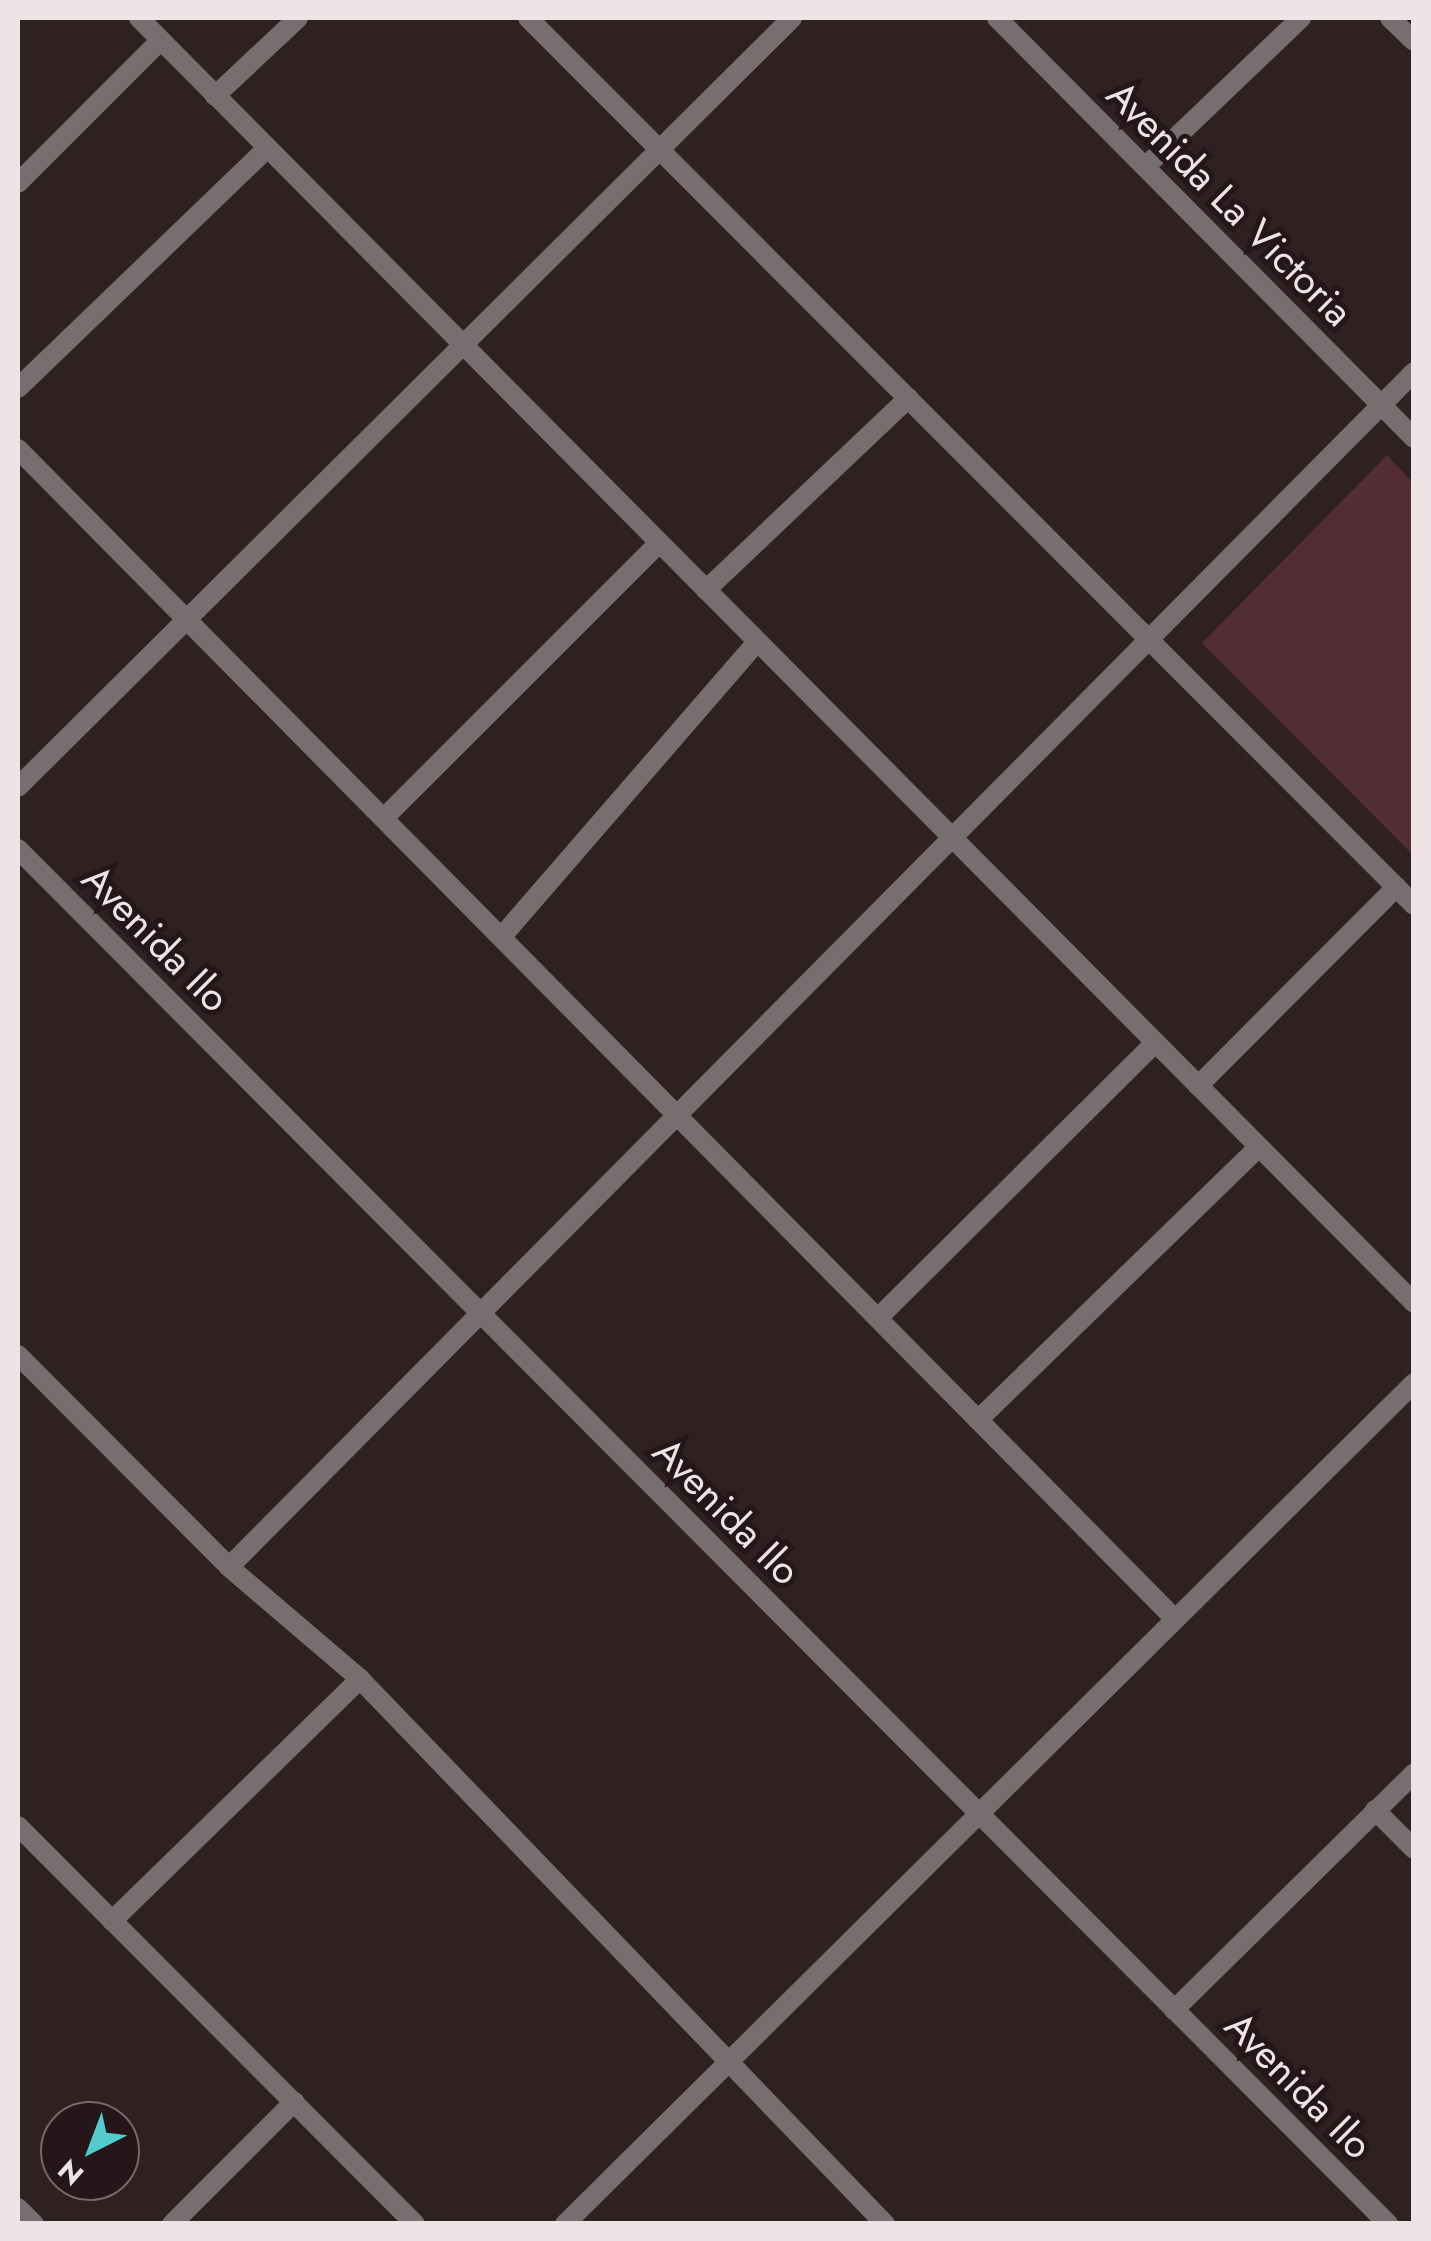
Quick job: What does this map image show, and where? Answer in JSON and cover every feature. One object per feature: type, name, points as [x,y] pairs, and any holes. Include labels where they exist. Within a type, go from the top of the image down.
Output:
[{"type":"street","points":[[139,18],[1414,1303]]},
{"type":"street","points":[[215,96],[298,18]]},
{"type":"street","points":[[528,18],[1414,905]]},
{"type":"street","points":[[18,788],[792,18]]},
{"type":"street","name":"Avenida La Victoria","points":[[997,18],[1414,438]]},
{"type":"street","points":[[1146,167],[1301,18]]},
{"type":"street","points":[[1390,18],[1414,41]]},
{"type":"street","points":[[18,183],[161,40]]},
{"type":"street","points":[[18,388],[267,148]]},
{"type":"street","points":[[229,1566],[1414,372]]},
{"type":"street","points":[[706,590],[908,398]]},
{"type":"street","points":[[18,449],[504,934],[676,1115],[1175,1619]]},
{"type":"street","points":[[385,817],[659,543]]},
{"type":"street","points":[[504,934],[758,642]]},
{"type":"street","name":"Avenida Ilo","points":[[18,849],[1388,2224]]},
{"type":"street","points":[[1198,1086],[1396,887]]},
{"type":"street","points":[[878,1318],[1154,1042]]},
{"type":"street","points":[[978,1420],[1259,1148]]},
{"type":"street","points":[[18,1355],[229,1566],[360,1680],[726,2064],[885,2224]]},
{"type":"street","points":[[565,2224],[1414,1383]]},
{"type":"street","points":[[112,1921],[360,1680]]},
{"type":"street","points":[[1174,2010],[1414,1773]]},
{"type":"street","points":[[1375,1810],[1414,1849]]},
{"type":"street","points":[[18,1826],[415,2224]]},
{"type":"street","points":[[172,2224],[294,2102]]},
{"type":"street","points":[[18,2208],[34,2224]]},
{"type":"shaded area","points":[[1387,455],[1413,483],[1413,855],[1202,643]]}]
